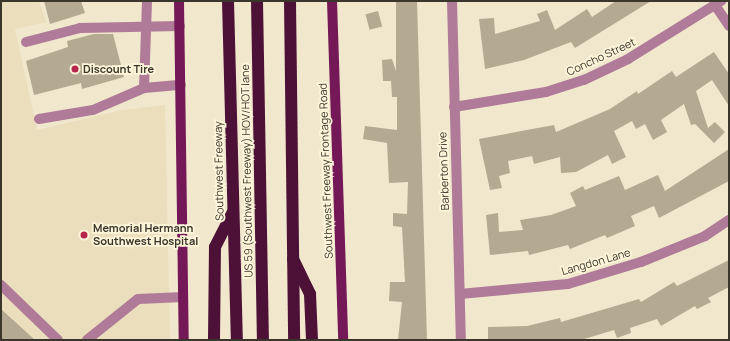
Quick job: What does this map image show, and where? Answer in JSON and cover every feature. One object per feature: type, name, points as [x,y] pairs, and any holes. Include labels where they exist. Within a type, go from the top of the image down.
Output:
[{"type":"highway","name":"Southwest Freeway","points":[[228,1],[237,340]]},
{"type":"highway","name":"US 59 (Southwest Freeway) HOV/HOT lane","points":[[257,1],[263,340]]},
{"type":"highway","points":[[290,1],[291,254],[294,340]]},
{"type":"highway","points":[[214,340],[215,247],[234,211]]},
{"type":"highway","points":[[291,254],[310,294],[312,340]]},
{"type":"main road","points":[[179,1],[184,340]]},
{"type":"main road","name":"Southwest Freeway Frontage Road","points":[[332,1],[343,340]]},
{"type":"street","points":[[144,88],[144,27],[147,1]]},
{"type":"street","name":"Barberton Drive","points":[[452,1],[461,340]]},
{"type":"street","points":[[718,3],[729,26]]},
{"type":"street","name":"Concho Street","points":[[454,106],[546,92],[584,80],[628,59],[718,3]]},
{"type":"street","points":[[26,42],[80,28],[180,26]]},
{"type":"street","points":[[39,119],[93,110],[144,88],[181,86]]},
{"type":"street","name":"Langdon Lane","points":[[460,294],[568,284],[641,262],[705,236],[729,220]]},
{"type":"street","points":[[1,285],[58,340]]},
{"type":"street","points":[[87,340],[138,299],[183,297]]},
{"type":"shaded area","name":"Memorial Hermann Southwest Hospital","points":[[1,1],[39,1],[46,22],[15,29],[37,130],[122,110],[165,105],[170,340],[1,340]]},
{"type":"building","points":[[44,1],[81,1],[85,13],[50,24]]},
{"type":"building","points":[[396,1],[417,1],[427,340],[398,340],[402,302],[389,301],[390,282],[405,282],[402,227],[393,226],[393,213],[407,214],[408,182],[389,183],[387,143],[363,139],[365,126],[397,130],[397,97],[392,97],[391,81],[383,81],[382,60],[392,59],[396,71]]},
{"type":"building","points":[[616,1],[651,1],[575,48],[571,42],[524,60],[485,69],[479,19],[494,18],[495,34],[540,21],[537,14],[547,10],[555,30],[587,9],[592,17]]},
{"type":"building","points":[[378,11],[382,26],[370,30],[365,14]]},
{"type":"building","name":"Discount Tire","points":[[94,34],[113,34],[124,77],[82,89],[81,83],[34,95],[26,61],[68,47],[67,41]]},
{"type":"building","points":[[714,52],[729,74],[729,106],[712,80],[696,91],[708,128],[715,122],[725,132],[714,143],[695,124],[691,125],[684,104],[661,120],[667,132],[653,140],[645,124],[636,129],[632,121],[614,131],[626,157],[612,164],[608,155],[576,172],[561,173],[560,157],[534,164],[532,156],[508,161],[510,173],[499,176],[502,188],[490,190],[479,139],[554,125],[556,132],[610,109],[637,91],[638,94],[672,71],[676,77]]},
{"type":"building","points":[[729,149],[729,181],[659,218],[654,206],[631,216],[635,226],[607,238],[605,235],[570,249],[568,245],[529,255],[528,251],[490,255],[486,215],[498,213],[499,232],[523,230],[520,220],[551,215],[576,206],[570,193],[583,186],[585,190],[619,176],[625,190],[658,175],[665,191]]},
{"type":"building","points":[[729,260],[729,287],[708,298],[711,302],[697,309],[695,306],[661,326],[657,319],[630,328],[631,333],[617,338],[614,330],[581,340],[488,340],[488,327],[527,326],[560,318],[561,322],[639,299],[641,302],[674,282],[677,286]]},
{"type":"building","points":[[1,309],[35,340],[1,340]]},
{"type":"place","name":"Discount Tire","points":[[75,69]]},
{"type":"place","name":"Memorial Hermann Southwest Hospital","points":[[84,235]]}]
